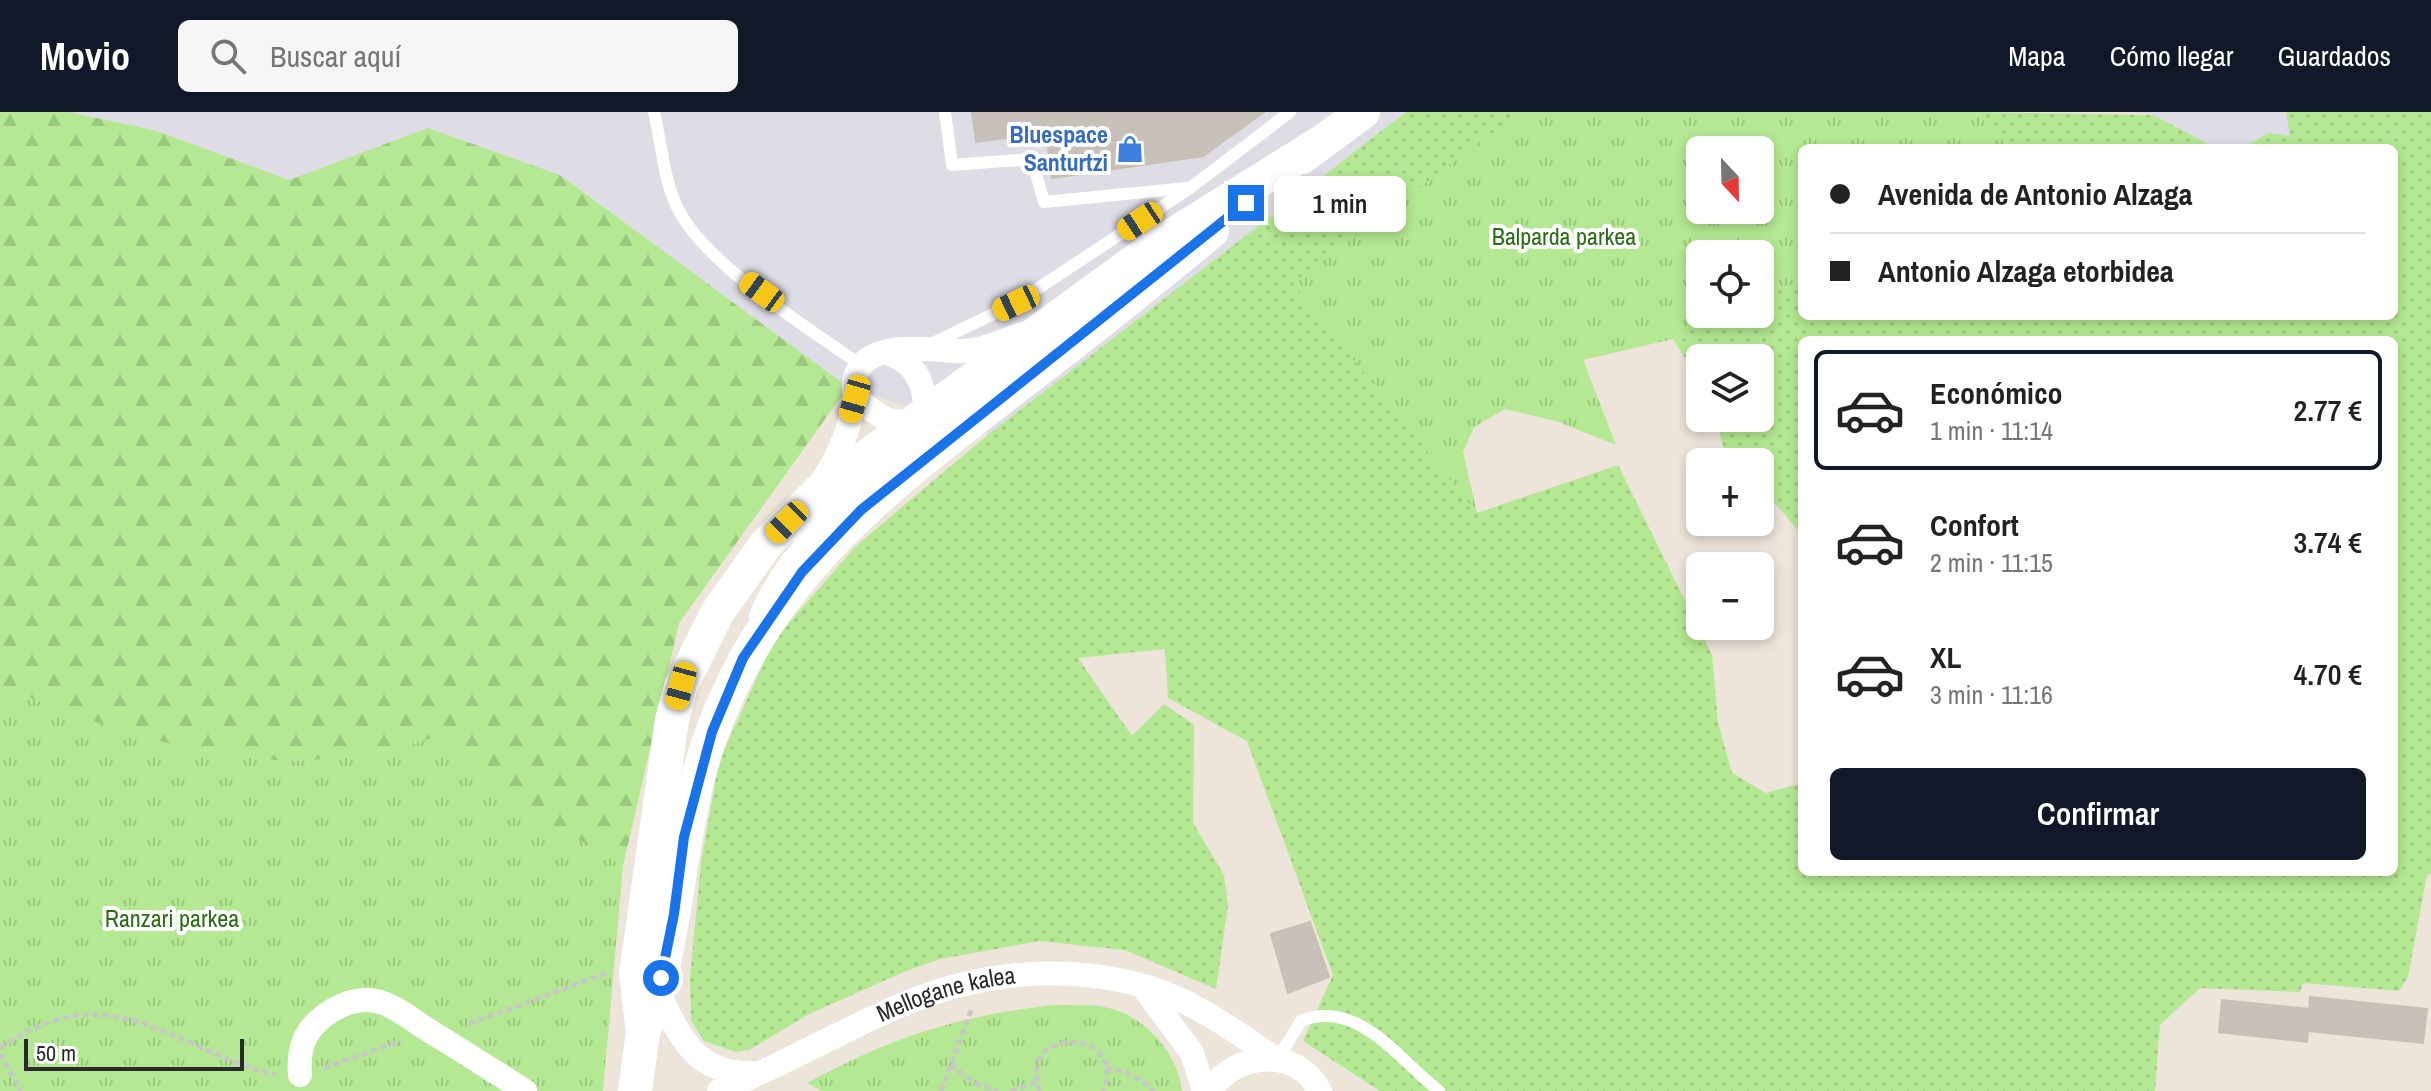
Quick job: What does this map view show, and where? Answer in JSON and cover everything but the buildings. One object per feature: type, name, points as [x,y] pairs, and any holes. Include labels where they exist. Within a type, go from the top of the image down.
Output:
[{"type":"street","points":[[743,658],[802,572],[861,510],[1100,323],[1320,143],[1363,112]]},
{"type":"street","points":[[643,1091],[643,1032],[636,974],[672,720],[681,686],[717,613],[766,544],[809,501],[1043,327],[1157,245],[1320,143]]},
{"type":"street","points":[[855,399],[871,413],[920,421],[958,414],[1067,331],[1100,323]]},
{"type":"street","points":[[809,501],[843,441],[855,399],[852,384],[869,359],[926,347],[964,351],[1043,327]]},
{"type":"street","points":[[635,1091],[643,1032],[658,992],[695,783],[773,586],[837,512],[923,439],[919,374],[903,357],[886,353]]},
{"type":"street","name":"Mellogane kalea","points":[[719,1091],[758,1082],[909,1002],[983,981],[1062,973],[1143,986],[1210,1016],[1277,1060],[1299,1068],[1321,1089]]},
{"type":"street","points":[[1143,986],[1192,1053],[1206,1091],[1235,1066],[1255,1059],[1277,1060]]},
{"type":"street","name":"Mellogane kalea","points":[[658,992],[681,1037],[693,1053],[714,1068],[758,1082]]},
{"type":"street","points":[[300,1075],[298,1055],[303,1040],[333,1009],[354,1001],[376,1001],[403,1014],[525,1091]]},
{"type":"lane","points":[[654,112],[676,207],[701,242],[739,275],[862,366]]},
{"type":"lane","points":[[945,112],[952,165],[1032,159],[1044,202],[1190,188]]},
{"type":"lane","points":[[926,347],[1016,303],[1190,188],[1290,112]]},
{"type":"lane","points":[[1277,1060],[1301,1021],[1330,1014],[1373,1033],[1439,1091]]},
{"type":"path","points":[[941,1091],[983,981]]},
{"type":"path","points":[[1040,1091],[1036,1083],[1040,1059],[1048,1049],[1070,1040],[1091,1046],[1100,1054],[1106,1069],[1103,1091]]},
{"type":"path","points":[[0,1054],[21,1091]]},
{"type":"path","points":[[951,1065],[974,1083],[998,1091]]},
{"type":"path","points":[[1106,1069],[1117,1069],[1134,1076],[1154,1091]]},
{"type":"path","points":[[1011,1091],[1036,1083]]},
{"type":"shaded area","points":[[69,112],[1406,112],[989,434],[848,387],[560,175],[428,128],[289,180],[157,131]]},
{"type":"shaded area","points":[[2134,112],[2286,112],[2290,136],[2269,133],[2249,144],[2206,144],[2153,115]]},
{"type":"green space","points":[[0,112],[69,112],[157,131],[289,180],[428,128],[560,175],[848,387],[679,623],[623,866],[518,805],[436,738],[330,759],[274,760],[234,756],[154,740],[0,686]]},
{"type":"green space","points":[[1406,112],[1520,112],[1293,283],[1477,513],[1618,465],[1686,602],[1686,640],[1705,640],[1712,655],[1718,723],[1732,773],[1766,793],[1798,784],[1798,876],[2398,876],[2398,336],[1798,336],[1798,530],[1774,502],[1774,448],[1724,448],[1720,432],[1774,432],[1774,344],[1686,344],[1686,360],[1673,339],[1686,328],[1774,328],[1774,288],[1798,284],[1798,320],[2398,320],[2398,144],[2249,144],[2269,133],[2290,136],[2286,112],[2431,112],[2431,874],[2427,874],[2408,977],[2399,991],[2303,983],[2300,992],[2200,988],[2160,1025],[2155,1091],[1380,1091],[1303,1041],[1333,975],[1247,741],[1168,698],[1165,649],[1078,658],[1132,736],[1164,704],[1194,725],[1193,823],[1224,875],[1228,905],[1216,989],[1125,950],[1040,941],[940,959],[906,971],[809,1014],[749,1050],[736,1052],[704,1041],[691,1020],[690,977],[701,863],[719,761],[774,640],[857,545],[989,434]]},
{"type":"green space","name":"Balparda parkea","points":[[1520,112],[1976,112],[2006,144],[1798,144],[1798,284],[1774,288],[1774,240],[1686,240],[1686,328],[1673,339],[1583,360],[1616,445],[1556,421],[1505,409],[1474,427],[1463,452],[1477,513],[1292,283]]},
{"type":"green space","points":[[1976,112],[2153,115],[2208,144],[2006,144]]},
{"type":"green space","name":"Ranzari parkea","points":[[0,686],[154,740],[234,756],[274,760],[330,759],[436,738],[518,805],[623,866],[603,1091],[0,1091]]},
{"type":"green space","points":[[1053,1005],[1104,1007],[1145,1026],[1174,1062],[1182,1091],[822,1091],[807,1083],[869,1053],[926,1031],[985,1016]]},
{"type":"place","name":"Bluespace Santurtzi","points":[[1130,149]]},
{"type":"route","points":[[661,978],[695,783],[712,732],[743,658],[802,572],[861,510],[1100,323],[1246,203]]}]
